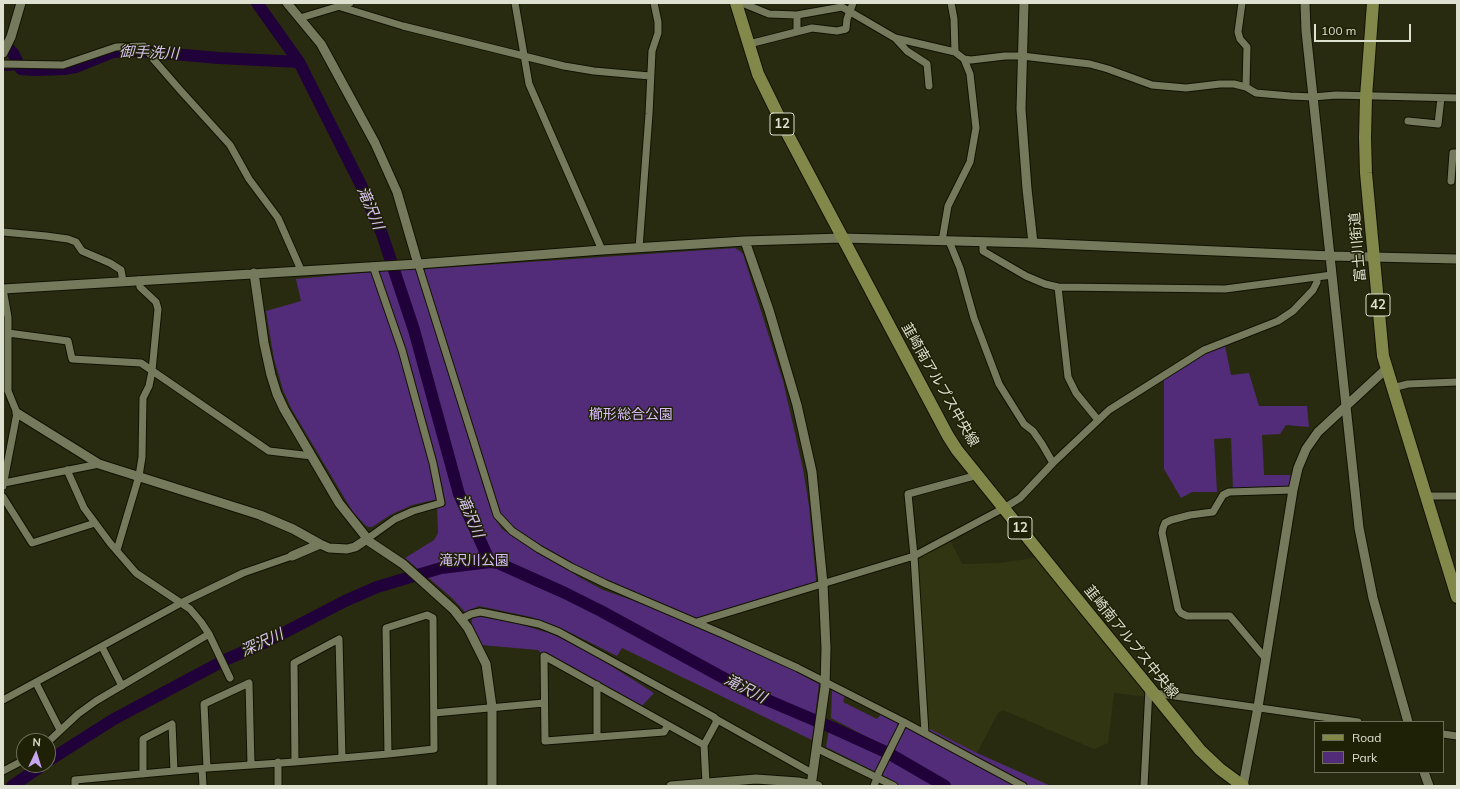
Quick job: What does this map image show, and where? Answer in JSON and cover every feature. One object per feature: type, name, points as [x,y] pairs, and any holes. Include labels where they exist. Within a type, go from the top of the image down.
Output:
[{"type":"main road","name":"韮崎南アルプス中央線","points":[[736,3],[761,80],[786,134],[948,436],[957,450],[1200,750],[1220,769],[1243,786]]},
{"type":"main road","name":"富士川街道","points":[[1373,3],[1366,97],[1366,173],[1383,356],[1457,597]]},
{"type":"street","points":[[3,53],[11,38],[21,3]]},
{"type":"street","points":[[287,3],[321,44],[375,143],[397,192],[416,264],[497,516],[518,537],[571,567],[601,582],[697,622],[776,658],[825,684],[904,722],[1023,786]]},
{"type":"street","points":[[300,18],[341,7],[350,3]]},
{"type":"street","points":[[515,3],[529,84],[602,250]]},
{"type":"street","points":[[639,248],[652,51],[658,33],[658,22],[654,3]]},
{"type":"street","points":[[742,3],[769,14],[797,15],[840,5],[895,38],[955,52],[964,59],[971,60],[1005,56],[1022,56],[1090,64],[1152,85],[1186,88],[1234,84],[1246,87],[1256,93],[1313,98],[1336,96],[1457,98]]},
{"type":"street","points":[[749,44],[812,28],[837,31],[846,29],[847,19],[853,3]]},
{"type":"street","points":[[950,3],[954,19],[955,52]]},
{"type":"street","points":[[1024,3],[1020,109],[1033,243]]},
{"type":"street","points":[[1242,3],[1238,32],[1240,39],[1248,47],[1246,87]]},
{"type":"street","points":[[1305,3],[1306,30],[1359,528],[1373,598],[1408,721]]},
{"type":"street","points":[[341,7],[403,26],[564,66],[594,72],[650,76]]},
{"type":"street","points":[[797,15],[797,32]]},
{"type":"street","points":[[895,38],[907,51],[927,64],[930,86]]},
{"type":"street","points":[[6,63],[63,65],[116,47],[144,46],[154,60],[230,145],[249,179],[278,218],[301,270]]},
{"type":"street","points":[[964,59],[970,74],[976,128],[970,162],[948,206],[946,241],[960,268],[974,318],[999,384],[1024,424],[1033,431],[1053,463]]},
{"type":"street","points":[[1408,121],[1438,124],[1441,98]]},
{"type":"street","points":[[1451,181],[1453,153],[1457,153]]},
{"type":"street","points":[[3,232],[68,239],[76,242],[82,251],[110,263],[121,270],[123,281]]},
{"type":"street","points":[[99,464],[4,485],[17,413],[8,391],[8,317],[3,289],[416,264],[745,241],[842,238],[1033,243],[1331,256],[1457,259]]},
{"type":"street","points":[[671,786],[756,779],[813,785],[812,774],[825,684],[826,623],[812,472],[800,420],[769,310],[745,241]]},
{"type":"street","points":[[984,242],[983,251],[1026,276],[1045,284],[1058,287],[1225,289],[1266,285],[1332,275]]},
{"type":"street","points":[[17,413],[99,464],[260,515],[293,529],[329,548],[347,549],[355,547],[395,520],[413,511],[441,502],[432,457],[406,364],[374,266]]},
{"type":"street","points":[[254,273],[270,375],[284,409],[339,503],[367,539],[399,561],[454,610],[468,628],[486,664],[492,707],[492,786]]},
{"type":"street","points":[[697,622],[914,556],[1004,508],[1020,498],[1053,463],[1115,406],[1204,350],[1283,318],[1293,311],[1313,290],[1317,282],[1317,277]]},
{"type":"street","points":[[117,550],[139,476],[142,457],[143,398],[149,386],[152,371],[158,309],[156,302],[140,287],[139,280]]},
{"type":"street","points":[[1058,287],[1068,377],[1076,393],[1098,420]]},
{"type":"street","points":[[8,333],[68,341],[72,359],[141,363],[269,451],[312,456]]},
{"type":"street","points":[[1243,786],[1258,707],[1293,490],[1298,468],[1306,449],[1318,432],[1386,369]]},
{"type":"street","points":[[1392,388],[1408,384],[1457,382]]},
{"type":"street","points":[[67,470],[84,508],[136,573],[190,609],[201,622],[209,634],[230,678]]},
{"type":"street","points":[[924,733],[914,556],[908,494],[978,476]]},
{"type":"street","points":[[1266,659],[1230,616],[1187,616],[1181,613],[1178,609],[1162,533],[1165,523],[1171,520],[1190,515],[1213,512],[1223,495],[1229,492],[1293,490]]},
{"type":"street","points":[[3,496],[32,543],[95,523]]},
{"type":"street","points":[[1426,496],[1457,496]]},
{"type":"street","points":[[3,700],[181,603],[243,573],[292,556],[320,544]]},
{"type":"street","points":[[461,619],[471,614],[480,612],[539,624],[559,632],[714,717],[812,774]]},
{"type":"street","points":[[75,786],[75,780],[251,764],[342,758],[388,754],[434,749],[433,618],[427,615],[386,628],[388,754]]},
{"type":"street","points":[[56,734],[78,714],[96,701],[209,634]]},
{"type":"street","points":[[295,762],[294,663],[339,639],[342,758]]},
{"type":"street","points":[[102,647],[122,686]]},
{"type":"street","points":[[668,725],[664,732],[545,741],[544,656],[704,745]]},
{"type":"street","points":[[36,683],[60,730]]},
{"type":"street","points":[[203,786],[204,704],[249,683],[251,764]]},
{"type":"street","points":[[597,685],[597,737]]},
{"type":"street","points":[[1144,786],[1151,691],[1351,721]]},
{"type":"street","points":[[434,713],[544,703]]},
{"type":"street","points":[[706,783],[704,745],[716,719]]},
{"type":"street","points":[[874,786],[904,722]]},
{"type":"street","points":[[143,774],[143,739],[172,724],[174,772]]},
{"type":"street","points":[[1444,734],[1457,736]]},
{"type":"street","points":[[817,746],[878,775],[894,786]]},
{"type":"street","points":[[278,762],[278,786]]},
{"type":"street","points":[[3,771],[16,764]]},
{"type":"street","points":[[1424,773],[1429,786]]},
{"type":"shaded area","points":[[950,540],[962,564],[1000,563],[1039,557],[1148,690],[1148,697],[1114,693],[1108,743],[1094,749],[1003,710],[998,713],[977,753],[927,728],[917,559],[921,555]]},
{"type":"green space","name":"櫛形総合公園","points":[[735,248],[743,254],[783,381],[803,469],[809,506],[816,581],[814,584],[695,619],[606,581],[562,560],[514,531],[501,515],[460,392],[423,272],[426,269]]},
{"type":"green space","name":"滝沢川公園","points":[[416,269],[486,495],[495,519],[502,529],[577,576],[603,590],[649,606],[774,660],[819,684],[812,740],[622,648],[617,656],[573,634],[531,617],[479,606],[465,612],[452,598],[405,558],[434,540],[438,533],[437,507],[446,505],[440,476],[404,347],[378,271]]},
{"type":"green space","points":[[373,272],[399,351],[431,464],[438,499],[412,505],[390,515],[372,527],[369,527],[365,525],[353,512],[291,408],[283,390],[274,359],[266,311],[301,301],[296,279]]},
{"type":"green space","points":[[1224,341],[1231,375],[1249,373],[1259,406],[1307,406],[1309,427],[1286,425],[1280,434],[1262,435],[1264,475],[1291,475],[1290,488],[1233,489],[1231,438],[1214,439],[1217,492],[1192,492],[1181,498],[1164,469],[1164,374]]},
{"type":"green space","points":[[476,616],[516,623],[552,634],[589,652],[654,693],[640,708],[544,656],[538,650],[481,645],[471,626],[472,619]]},
{"type":"green space","points":[[832,690],[845,696],[843,702],[877,719],[881,714],[900,723],[888,748],[831,718]]},
{"type":"green space","points":[[904,722],[1023,786],[945,786],[902,761],[891,748]]},
{"type":"green space","points":[[926,727],[977,753],[1051,786],[1026,786],[926,731]]},
{"type":"green space","points":[[829,729],[885,757],[878,773],[826,747]]},
{"type":"green space","points":[[889,759],[938,786],[891,785],[890,779],[882,775]]},
{"type":"waterway","name":"滝沢川","points":[[257,3],[299,62],[362,187],[382,234],[414,330],[459,494],[490,562]]},
{"type":"waterway","name":"御手洗川","points":[[3,43],[13,53],[21,69],[34,70],[76,67],[113,52],[139,51],[219,58],[299,62]]},
{"type":"waterway","name":"御手洗川","points":[[3,70],[21,69]]},
{"type":"waterway","name":"滝沢川","points":[[56,756],[114,719],[225,660],[266,642],[345,601],[377,587],[441,568],[490,562],[498,563],[565,593],[753,694],[888,753],[945,786]]},
{"type":"waterway","name":"深沢川","points":[[12,786],[31,773]]}]
